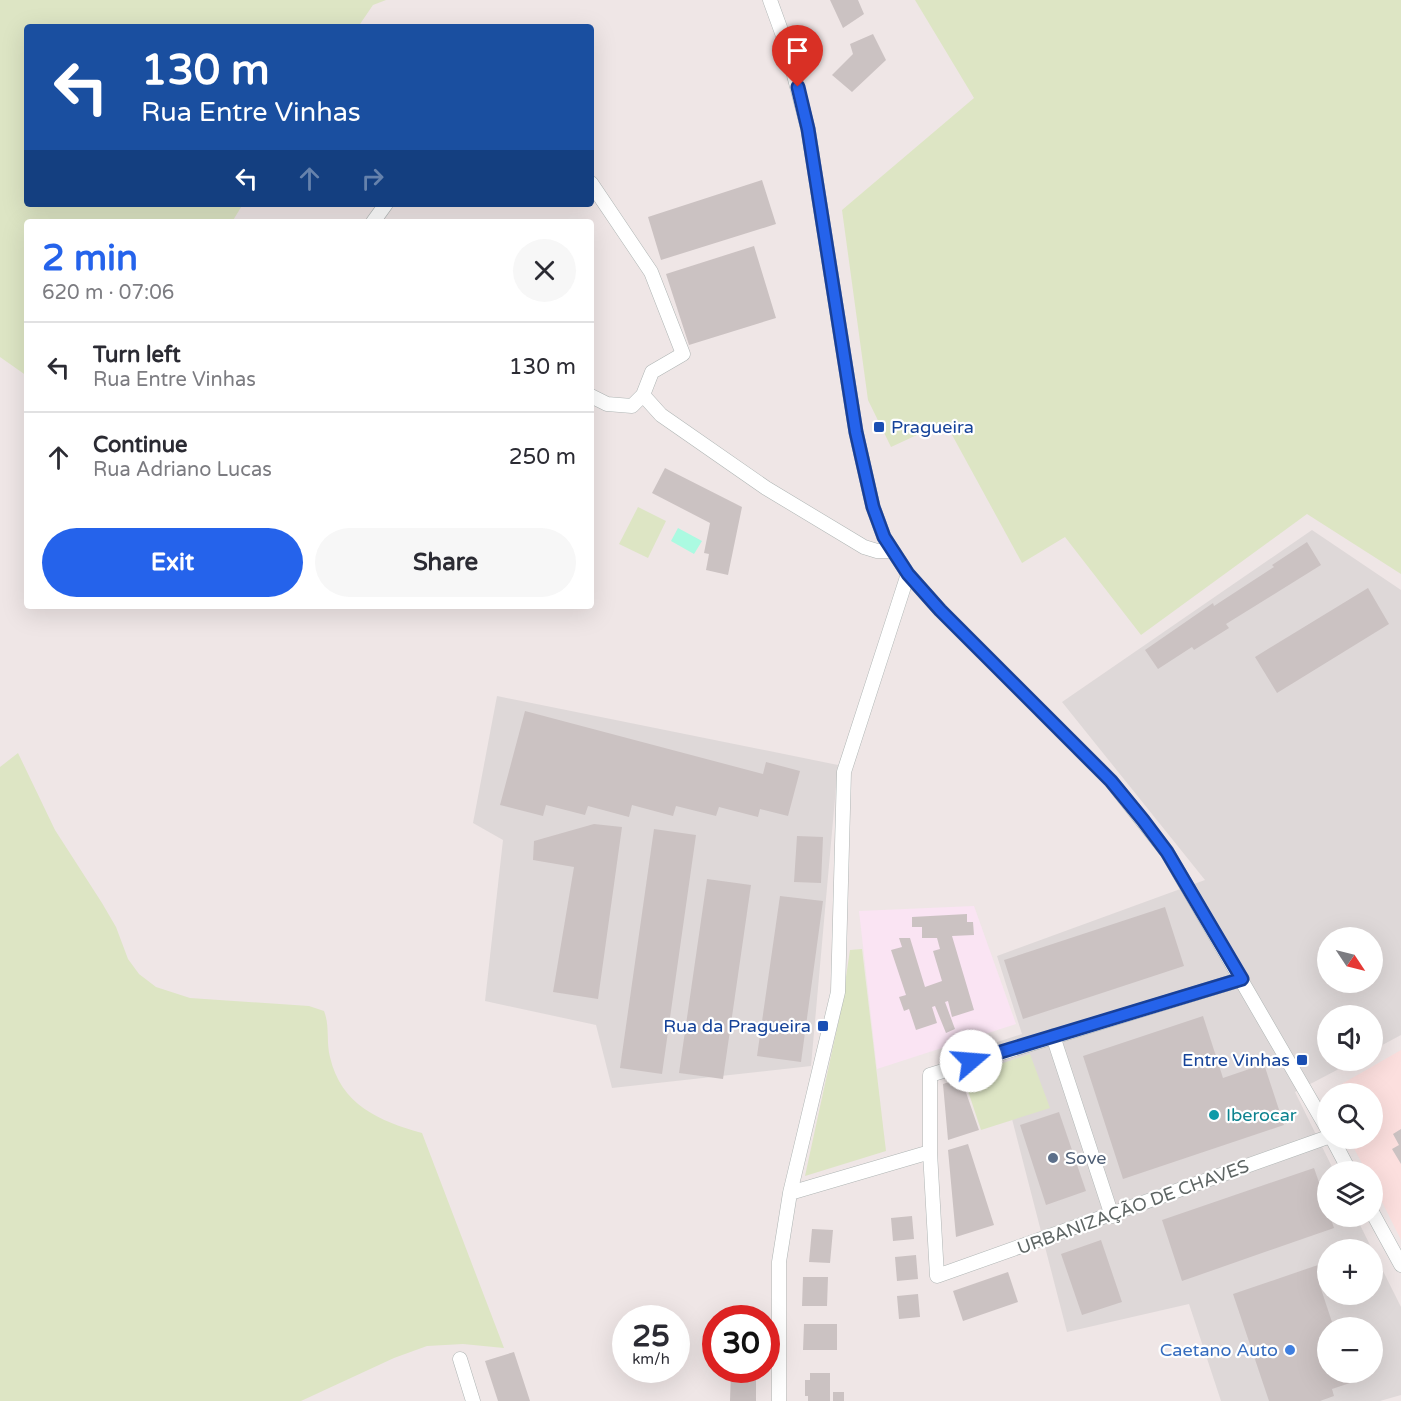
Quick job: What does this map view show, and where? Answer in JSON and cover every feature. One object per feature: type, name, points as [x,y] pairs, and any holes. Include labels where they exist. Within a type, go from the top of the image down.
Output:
[{"type":"street","points":[[769,1],[786,44],[808,129],[864,470],[873,507],[893,551],[908,574],[940,610],[1117,789],[1167,852],[1317,1111]]},
{"type":"street","points":[[594,187],[651,272],[683,354],[652,372],[643,395],[632,406],[607,404],[594,398]]},
{"type":"street","points":[[643,395],[661,415],[766,488],[864,547],[877,551],[893,551]]},
{"type":"street","points":[[779,1401],[779,1262],[790,1193],[838,992],[844,772],[908,574]]},
{"type":"street","points":[[790,1193],[930,1152],[930,1075],[1242,979]]},
{"type":"street","points":[[1053,1036],[1112,1216]]},
{"type":"street","name":"URBANIZAÇÃO DE CHAVES","points":[[930,1152],[937,1276],[1112,1216],[1317,1141]]},
{"type":"street","points":[[1380,1227],[1401,1264]]},
{"type":"street","points":[[460,1359],[473,1401]]},
{"type":"shaded area","points":[[0,0],[386,0],[373,5],[360,24],[24,24],[24,207],[241,207],[234,219],[24,219],[24,374],[0,357]]},
{"type":"shaded area","points":[[915,0],[1401,0],[1401,574],[1307,514],[1141,635],[1065,537],[1022,563],[945,422],[891,447],[868,400],[842,210],[974,98]]},
{"type":"shaded area","points":[[638,507],[666,521],[648,558],[619,544]]},
{"type":"shaded area","points":[[678,528],[702,541],[694,554],[671,541]]},
{"type":"shaded area","points":[[1312,530],[1401,590],[1401,1035],[1383,1045],[1383,1005],[1317,1005],[1317,1071],[1335,1071],[1295,1092],[1317,1137],[1317,1149],[1323,1149],[1329,1161],[1317,1161],[1317,1227],[1361,1227],[1367,1239],[1317,1239],[1317,1305],[1383,1305],[1383,1271],[1401,1307],[1401,1395],[1380,1401],[1221,1401],[1189,1304],[1067,1332],[1012,1119],[985,1046],[1022,1034],[997,956],[1205,880],[1062,702]]},
{"type":"shaded area","points":[[497,696],[838,765],[811,1066],[612,1088],[596,1025],[485,1001],[503,840],[473,823]]},
{"type":"shaded area","points":[[18,753],[55,830],[116,927],[128,959],[139,974],[156,987],[190,998],[309,1006],[324,1011],[330,1057],[335,1074],[343,1087],[353,1099],[377,1116],[422,1133],[504,1348],[463,1344],[427,1346],[394,1358],[301,1401],[0,1401],[0,767]]},
{"type":"shaded area","points":[[974,906],[1016,1024],[877,1069],[859,911]]},
{"type":"shaded area","points":[[862,949],[886,1151],[805,1176],[841,1010],[850,950]]},
{"type":"shaded area","points":[[1401,1050],[1401,1240],[1383,1204],[1383,1161],[1361,1161],[1354,1149],[1383,1149],[1383,1083],[1343,1083],[1364,1071],[1383,1071],[1383,1060]]},
{"type":"shaded area","points":[[1030,1054],[1050,1108],[981,1130],[967,1088],[980,1083],[976,1072]]},
{"type":"building","points":[[830,0],[858,0],[864,14],[843,28]]},
{"type":"building","points":[[873,34],[886,60],[852,92],[832,75],[853,54],[850,44]]},
{"type":"building","points":[[762,180],[776,224],[661,260],[648,217]]},
{"type":"building","points":[[754,246],[776,318],[689,345],[666,274]]},
{"type":"building","points":[[665,468],[742,507],[728,575],[706,570],[709,554],[704,553],[710,523],[652,493]]},
{"type":"building","points":[[1307,542],[1321,565],[1226,624],[1229,628],[1194,650],[1192,647],[1158,669],[1145,650],[1213,603],[1214,606],[1274,567],[1272,565]]},
{"type":"building","points":[[1368,588],[1389,624],[1277,693],[1255,657]]},
{"type":"building","points":[[525,711],[763,774],[766,762],[800,771],[788,816],[760,809],[758,817],[719,807],[716,816],[676,806],[673,816],[632,805],[629,817],[588,806],[585,815],[546,805],[543,816],[500,805]]},
{"type":"building","points":[[594,824],[622,827],[598,999],[553,992],[574,867],[533,860],[534,841]]},
{"type":"building","points":[[654,829],[696,835],[662,1074],[620,1068]]},
{"type":"building","points":[[797,836],[823,837],[821,883],[794,882]]},
{"type":"building","points":[[707,879],[751,885],[723,1079],[679,1073]]},
{"type":"building","points":[[780,896],[823,901],[801,1062],[757,1056]]},
{"type":"building","points":[[1165,907],[1184,966],[1023,1019],[1004,960]]},
{"type":"building","points":[[967,914],[967,922],[973,922],[974,935],[952,936],[974,1010],[952,1017],[948,1001],[945,1002],[955,1029],[946,1033],[935,1006],[932,1007],[937,1023],[916,1030],[909,1009],[904,1011],[899,997],[906,995],[891,950],[902,947],[899,938],[910,938],[925,987],[942,981],[933,951],[940,949],[937,938],[922,938],[922,927],[912,927],[912,917]]},
{"type":"building","points":[[1203,1016],[1223,1078],[1264,1064],[1284,1125],[1123,1179],[1083,1056]]},
{"type":"building","points":[[961,1078],[979,1130],[948,1140],[943,1084]]},
{"type":"building","name":"Sove","points":[[1059,1112],[1086,1191],[1046,1205],[1020,1125]]},
{"type":"building","points":[[1401,1129],[1401,1164],[1392,1149],[1399,1145],[1393,1134]]},
{"type":"building","points":[[968,1144],[994,1225],[956,1237],[948,1150]]},
{"type":"building","points":[[1314,1168],[1317,1177],[1317,1227],[1334,1228],[1182,1281],[1162,1220]]},
{"type":"building","points":[[912,1216],[914,1239],[893,1241],[891,1218]]},
{"type":"building","points":[[812,1229],[833,1230],[830,1263],[809,1262]]},
{"type":"building","points":[[1101,1240],[1122,1302],[1082,1315],[1061,1254]]},
{"type":"building","points":[[916,1255],[918,1279],[897,1281],[895,1257]]},
{"type":"building","name":"Caetano Auto","points":[[1317,1265],[1317,1305],[1326,1305],[1330,1317],[1317,1317],[1317,1383],[1350,1383],[1332,1389],[1334,1396],[1320,1401],[1269,1401],[1233,1294]]},
{"type":"building","points":[[1008,1272],[1018,1302],[963,1321],[953,1291]]},
{"type":"building","points":[[803,1277],[828,1277],[827,1306],[802,1306]]},
{"type":"building","points":[[918,1294],[920,1317],[899,1319],[897,1296]]},
{"type":"building","points":[[804,1324],[837,1324],[837,1350],[803,1350]]},
{"type":"building","points":[[514,1352],[530,1401],[498,1401],[485,1361]]},
{"type":"building","points":[[810,1373],[830,1373],[830,1401],[808,1401],[808,1396],[805,1396],[805,1380],[810,1380]]},
{"type":"building","points":[[731,1383],[756,1383],[756,1401],[730,1401]]},
{"type":"building","points":[[833,1392],[844,1392],[844,1401],[833,1401]]},
{"type":"place","name":"Pragueira","points":[[879,427]]},
{"type":"place","name":"Rua da Pragueira","points":[[823,1026]]},
{"type":"place","name":"Entre Vinhas","points":[[1302,1060]]},
{"type":"place","name":"Iberocar","points":[[1214,1115]]},
{"type":"place","name":"Sove","points":[[1053,1158]]},
{"type":"place","name":"Caetano Auto","points":[[1290,1350]]},
{"type":"route","points":[[798,87],[808,129],[856,432],[873,507],[884,537],[908,574],[940,610],[1111,781],[1143,820],[1167,852],[1242,979],[971,1061]]}]
